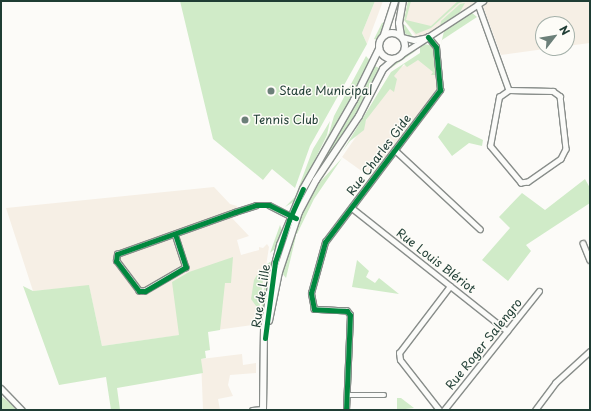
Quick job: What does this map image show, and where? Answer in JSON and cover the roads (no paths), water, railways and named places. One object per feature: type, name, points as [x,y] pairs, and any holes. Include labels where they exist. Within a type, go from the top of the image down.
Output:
[{"type":"main road","points":[[395,1],[384,35],[380,40],[379,49],[386,57],[394,59],[402,54],[405,46],[401,36],[399,23],[403,1]]},
{"type":"main road","points":[[384,35],[393,32],[401,36]]},
{"type":"main road","name":"Rue de Lille","points":[[263,409],[265,338],[279,272],[293,217],[379,49]]},
{"type":"main road","name":"Rue de Lille","points":[[293,217],[359,116],[383,69],[394,59]]},
{"type":"street","points":[[402,54],[414,48],[428,37],[483,1]]},
{"type":"street","points":[[478,4],[509,90]]},
{"type":"street","points":[[401,36],[414,40],[428,37]]},
{"type":"street","name":"Rue Charles Gide","points":[[347,395],[350,315],[346,311],[314,309],[310,298],[325,242],[440,90],[436,47],[428,37]]},
{"type":"street","points":[[509,90],[553,91],[560,96],[566,149],[561,159],[528,182],[521,183],[490,146],[499,97],[509,90]]},
{"type":"street","points":[[395,150],[480,229]]},
{"type":"street","points":[[175,234],[186,268],[145,291],[139,292],[116,261],[116,256],[175,234],[256,205],[269,205],[293,217]]},
{"type":"street","name":"Rue Louis Blériot","points":[[352,208],[507,331]]},
{"type":"street","points":[[582,243],[590,260]]},
{"type":"street","points":[[439,410],[400,360],[399,353],[450,286]]},
{"type":"street","name":"Rue Roger Salengro","points":[[444,410],[539,291]]},
{"type":"street","points":[[535,410],[555,383],[590,351]]},
{"type":"street","points":[[1,388],[22,410]]},
{"type":"street","points":[[346,410],[347,395],[384,396]]},
{"type":"street","points":[[252,410],[263,409]]},
{"type":"place","name":"Stade Municipal","points":[[271,91]]},
{"type":"place","name":"Tennis Club","points":[[245,120]]}]
